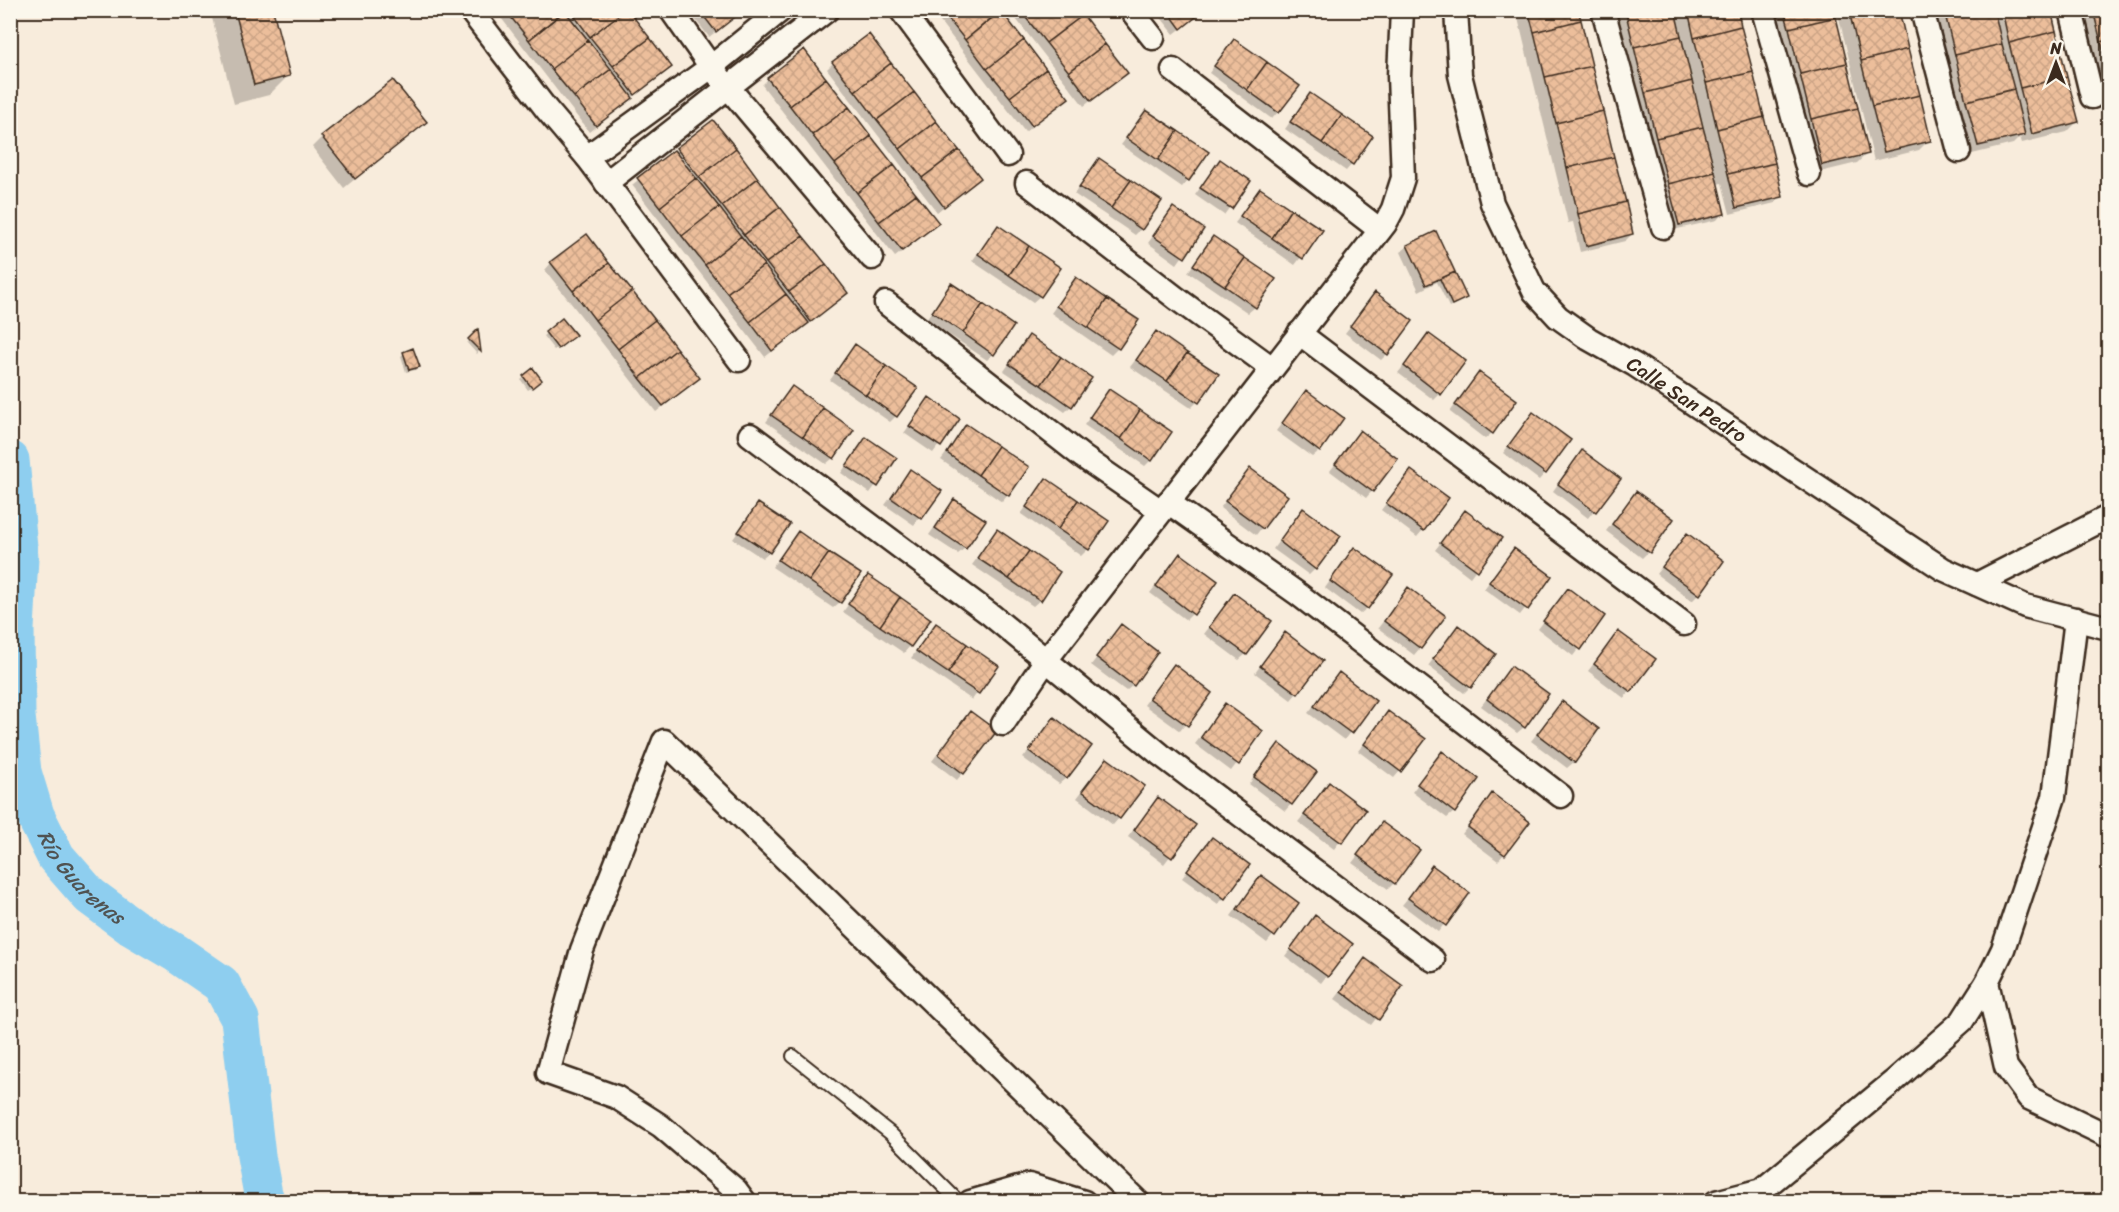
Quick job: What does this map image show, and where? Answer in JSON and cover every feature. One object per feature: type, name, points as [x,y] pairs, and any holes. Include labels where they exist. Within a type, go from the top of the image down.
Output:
[{"type":"street","points":[[470,10],[547,110],[587,157],[740,360]]},
{"type":"street","points":[[671,10],[711,67],[872,258]]},
{"type":"street","points":[[587,157],[711,67],[781,10]]},
{"type":"street","points":[[606,183],[827,10]]},
{"type":"street","points":[[901,10],[1008,155]]},
{"type":"street","points":[[1131,10],[1153,38]]},
{"type":"street","points":[[1003,724],[1046,660],[1380,230],[1392,209],[1403,178],[1399,76],[1402,10]]},
{"type":"street","name":"Calle San Pedro","points":[[1456,10],[1460,75],[1492,203],[1534,291],[1558,317],[1589,339],[1635,365],[1943,569],[2025,606],[2109,628]]},
{"type":"street","points":[[1604,10],[1663,227]]},
{"type":"street","points":[[1763,10],[1809,174]]},
{"type":"street","points":[[1922,10],[1959,151]]},
{"type":"street","points":[[2071,10],[2092,97]]},
{"type":"street","points":[[1173,70],[1380,230]]},
{"type":"street","points":[[1027,183],[1176,298],[1272,368]]},
{"type":"street","points":[[886,303],[1083,457],[1165,506],[1298,594],[1561,796]]},
{"type":"street","points":[[1299,333],[1684,624]]},
{"type":"street","points":[[750,435],[991,615],[1161,755],[1433,960]]},
{"type":"street","points":[[1977,584],[2109,517]]},
{"type":"street","points":[[1716,1202],[1762,1190],[1893,1082],[1962,1021],[1987,982],[2003,949],[2054,797],[2076,619]]},
{"type":"street","points":[[745,1202],[735,1190],[661,1126],[616,1097],[548,1073],[582,950],[664,741],[1138,1202]]},
{"type":"street","points":[[1987,982],[2006,1067],[2029,1098],[2109,1136]]},
{"type":"street","points":[[970,1202],[1029,1185],[1084,1202]]},
{"type":"lane","points":[[793,1056],[890,1133],[959,1202]]},
{"type":"building","points":[[235,10],[256,10],[236,15]]},
{"type":"building","points":[[256,10],[273,10],[290,76],[254,85],[236,15]]},
{"type":"building","points":[[507,10],[565,10],[529,40],[506,11]]},
{"type":"building","points":[[570,10],[625,10],[590,37]]},
{"type":"building","points":[[628,10],[650,38],[613,66],[590,37]]},
{"type":"building","points":[[699,10],[744,10],[716,32]]},
{"type":"building","points":[[943,10],[1001,10],[965,40],[942,11]]},
{"type":"building","points":[[1028,10],[1079,10],[1083,15],[1046,43],[1023,14]]},
{"type":"building","points":[[1167,10],[1205,10],[1181,29]]},
{"type":"building","points":[[1528,10],[1578,10],[1581,20],[1534,32]]},
{"type":"building","points":[[1625,10],[1675,10],[1681,36],[1634,47]]},
{"type":"building","points":[[1688,10],[1738,10],[1741,26],[1694,38]]},
{"type":"building","points":[[1784,10],[1834,10],[1836,17],[1789,28]]},
{"type":"building","points":[[1849,10],[1870,10],[1850,15]]},
{"type":"building","points":[[1870,10],[1899,10],[1908,49],[1861,61],[1850,15]]},
{"type":"building","points":[[1944,10],[1994,10],[2002,44],[1955,55]]},
{"type":"building","points":[[2002,10],[2051,10],[2056,31],[2009,43]]},
{"type":"building","points":[[2093,10],[2108,10],[2108,40],[2101,42]]},
{"type":"building","points":[[565,11],[588,40],[551,69],[529,40]]},
{"type":"building","points":[[1001,11],[1024,40],[987,69],[965,40]]},
{"type":"building","points":[[1083,15],[1105,44],[1069,72],[1046,43]]},
{"type":"building","points":[[1836,17],[1847,63],[1800,74],[1789,28]]},
{"type":"building","points":[[1581,20],[1592,66],[1545,77],[1534,32]]},
{"type":"building","points":[[1741,26],[1753,72],[1706,83],[1694,38]]},
{"type":"building","points":[[2056,31],[2067,77],[2020,88],[2009,43]]},
{"type":"building","points":[[869,34],[891,63],[855,91],[832,62]]},
{"type":"building","points":[[1681,36],[1692,81],[1645,93],[1634,47]]},
{"type":"building","points":[[650,38],[672,67],[635,95],[613,66]]},
{"type":"building","points":[[1234,39],[1267,62],[1247,90],[1214,66]]},
{"type":"building","points":[[588,40],[611,69],[574,97],[551,69]]},
{"type":"building","points":[[1024,40],[1046,69],[1010,97],[987,69]]},
{"type":"building","points":[[2108,40],[2108,71],[2101,42]]},
{"type":"building","points":[[1105,44],[1128,73],[1091,101],[1069,72]]},
{"type":"building","points":[[2002,44],[2014,89],[1966,101],[1955,55]]},
{"type":"building","points":[[804,49],[826,78],[790,106],[767,78]]},
{"type":"building","points":[[1908,49],[1920,95],[1872,106],[1861,61]]},
{"type":"building","points":[[1267,62],[1300,86],[1279,113],[1247,90]]},
{"type":"building","points":[[891,63],[914,92],[877,120],[855,91]]},
{"type":"building","points":[[1847,63],[1858,108],[1811,119],[1800,74]]},
{"type":"building","points":[[1592,66],[1603,111],[1556,123],[1545,77]]},
{"type":"building","points":[[611,69],[633,98],[596,126],[574,97]]},
{"type":"building","points":[[1046,69],[1069,98],[1032,126],[1010,97]]},
{"type":"building","points":[[1753,72],[1764,117],[1717,129],[1706,83]]},
{"type":"building","points":[[2067,77],[2079,122],[2032,134],[2020,88]]},
{"type":"building","points":[[826,78],[849,107],[812,135],[790,106]]},
{"type":"building","points":[[393,80],[427,122],[355,179],[321,136]]},
{"type":"building","points":[[1692,81],[1703,127],[1656,138],[1645,93]]},
{"type":"building","points":[[2014,89],[2025,135],[1978,146],[1966,101]]},
{"type":"building","points":[[914,92],[936,121],[900,149],[877,120]]},
{"type":"building","points":[[1310,93],[1342,115],[1322,143],[1290,122]]},
{"type":"building","points":[[1920,95],[1931,141],[1884,152],[1872,106]]},
{"type":"building","points":[[849,107],[871,136],[835,164],[812,135]]},
{"type":"building","points":[[1858,108],[1869,154],[1822,165],[1811,119]]},
{"type":"building","points":[[1146,110],[1178,131],[1158,160],[1126,138]]},
{"type":"building","points":[[1603,111],[1614,157],[1567,168],[1556,123]]},
{"type":"building","points":[[1342,115],[1373,136],[1353,165],[1322,143]]},
{"type":"building","points":[[1764,117],[1775,163],[1728,174],[1717,129]]},
{"type":"building","points":[[713,120],[736,148],[699,177],[676,148]]},
{"type":"building","points":[[936,121],[959,150],[922,178],[900,149]]},
{"type":"building","points":[[1703,127],[1715,172],[1668,184],[1656,138]]},
{"type":"building","points":[[1178,131],[1209,152],[1189,181],[1158,160]]},
{"type":"building","points":[[871,136],[894,165],[857,193],[835,164]]},
{"type":"building","points":[[736,148],[758,178],[722,206],[699,177]]},
{"type":"building","points":[[674,150],[696,178],[660,207],[637,178]]},
{"type":"building","points":[[959,150],[981,178],[944,207],[922,178]]},
{"type":"building","points":[[1614,157],[1626,202],[1578,214],[1567,168]]},
{"type":"building","points":[[1099,158],[1131,180],[1111,208],[1079,187]]},
{"type":"building","points":[[1220,159],[1251,181],[1232,209],[1200,188]]},
{"type":"building","points":[[1775,163],[1783,197],[1736,208],[1728,174]]},
{"type":"building","points":[[894,165],[916,194],[879,222],[857,193]]},
{"type":"building","points":[[1715,172],[1725,214],[1679,225],[1668,184]]},
{"type":"building","points":[[696,178],[719,207],[682,236],[660,207]]},
{"type":"building","points":[[758,178],[780,207],[744,235],[722,206]]},
{"type":"building","points":[[1131,180],[1162,201],[1142,230],[1111,208]]},
{"type":"building","points":[[1260,188],[1291,209],[1272,238],[1240,216]]},
{"type":"building","points":[[916,194],[939,223],[902,251],[879,222]]},
{"type":"building","points":[[1626,202],[1633,234],[1586,246],[1578,214]]},
{"type":"building","points":[[719,207],[741,236],[705,265],[682,236]]},
{"type":"building","points":[[780,207],[803,236],[766,263],[744,235]]},
{"type":"building","points":[[1173,207],[1204,229],[1185,258],[1153,236]]},
{"type":"building","points":[[1291,209],[1323,230],[1303,259],[1272,238]]},
{"type":"building","points":[[998,225],[1029,246],[1009,275],[978,254]]},
{"type":"building","points":[[1436,231],[1455,272],[1426,285],[1407,245]]},
{"type":"building","points":[[587,234],[609,263],[573,291],[550,262]]},
{"type":"building","points":[[741,236],[764,265],[727,293],[705,265]]},
{"type":"building","points":[[803,236],[826,264],[789,292],[766,263]]},
{"type":"building","points":[[1213,236],[1245,258],[1225,286],[1193,265]]},
{"type":"building","points":[[1029,246],[1061,268],[1041,297],[1009,275]]},
{"type":"building","points":[[1245,258],[1276,279],[1256,308],[1225,286]]},
{"type":"building","points":[[609,263],[632,291],[595,320],[573,291]]},
{"type":"building","points":[[826,264],[848,293],[811,322],[789,292]]},
{"type":"building","points":[[764,265],[786,294],[750,322],[727,293]]},
{"type":"building","points":[[1455,272],[1467,298],[1452,305],[1440,279]]},
{"type":"building","points":[[1076,277],[1107,299],[1088,328],[1056,306]]},
{"type":"building","points":[[951,283],[983,304],[963,333],[932,312]]},
{"type":"building","points":[[632,291],[655,320],[618,349],[595,320]]},
{"type":"building","points":[[1375,292],[1413,321],[1388,355],[1350,326]]},
{"type":"building","points":[[786,294],[809,323],[772,351],[750,322]]},
{"type":"building","points":[[1107,299],[1139,320],[1119,349],[1088,328]]},
{"type":"building","points":[[983,304],[1014,326],[994,355],[963,333]]},
{"type":"building","points":[[562,318],[576,335],[558,349],[545,332]]},
{"type":"building","points":[[655,320],[677,349],[640,378],[618,349]]},
{"type":"building","points":[[478,329],[481,352],[468,339]]},
{"type":"building","points":[[1156,331],[1187,353],[1167,381],[1136,360]]},
{"type":"building","points":[[1428,333],[1466,361],[1441,395],[1404,366]]},
{"type":"building","points":[[1029,335],[1061,357],[1041,385],[1009,364]]},
{"type":"building","points":[[855,344],[886,366],[866,395],[835,373]]},
{"type":"building","points":[[413,348],[420,367],[409,370],[403,352]]},
{"type":"building","points":[[677,349],[700,378],[663,406],[640,378]]},
{"type":"building","points":[[1187,353],[1219,374],[1199,403],[1167,381]]},
{"type":"building","points":[[1061,357],[1092,378],[1072,407],[1041,385]]},
{"type":"building","points":[[886,366],[918,388],[897,417],[866,395]]},
{"type":"building","points":[[533,368],[542,380],[532,388],[523,376]]},
{"type":"building","points":[[1479,372],[1517,400],[1493,434],[1455,405]]},
{"type":"building","points":[[792,386],[823,408],[803,437],[771,415]]},
{"type":"building","points":[[1109,389],[1140,410],[1121,439],[1089,418]]},
{"type":"building","points":[[1306,390],[1344,418],[1320,452],[1282,423]]},
{"type":"building","points":[[929,397],[960,419],[941,447],[909,426]]},
{"type":"building","points":[[823,408],[854,430],[834,459],[803,437]]},
{"type":"building","points":[[1140,410],[1172,432],[1152,461],[1121,439]]},
{"type":"building","points":[[1533,412],[1571,440],[1546,474],[1508,446]]},
{"type":"building","points":[[966,424],[998,446],[978,475],[947,453]]},
{"type":"building","points":[[1360,430],[1398,459],[1373,492],[1335,464]]},
{"type":"building","points":[[866,437],[897,458],[878,487],[846,466]]},
{"type":"building","points":[[998,446],[1029,467],[1009,496],[978,475]]},
{"type":"building","points":[[1582,450],[1621,479],[1596,512],[1558,484]]},
{"type":"building","points":[[1250,468],[1288,496],[1263,529],[1225,501]]},
{"type":"building","points":[[910,469],[942,491],[922,519],[891,498]]},
{"type":"building","points":[[1411,470],[1449,498],[1424,531],[1386,503]]},
{"type":"building","points":[[1046,478],[1078,500],[1058,529],[1026,507]]},
{"type":"building","points":[[1636,491],[1674,519],[1650,553],[1612,524]]},
{"type":"building","points":[[954,499],[986,520],[966,549],[935,528]]},
{"type":"building","points":[[1078,500],[1109,521],[1089,550],[1058,529]]},
{"type":"building","points":[[758,503],[790,524],[770,553],[738,532]]},
{"type":"building","points":[[1303,508],[1341,536],[1316,570],[1279,541]]},
{"type":"building","points":[[1465,510],[1502,538],[1478,571],[1440,543]]},
{"type":"building","points":[[997,529],[1029,551],[1009,579],[977,558]]},
{"type":"building","points":[[798,531],[829,553],[809,581],[778,560]]},
{"type":"building","points":[[1687,533],[1724,561],[1700,595],[1662,567]]},
{"type":"building","points":[[1354,547],[1393,575],[1368,609],[1330,581]]},
{"type":"building","points":[[1514,548],[1552,576],[1528,610],[1489,582]]},
{"type":"building","points":[[1029,551],[1060,572],[1041,601],[1009,579]]},
{"type":"building","points":[[829,553],[861,574],[841,603],[809,581]]},
{"type":"building","points":[[1180,553],[1218,581],[1194,615],[1156,586]]},
{"type":"building","points":[[868,575],[900,597],[880,626],[848,604]]},
{"type":"building","points":[[1408,587],[1446,616],[1421,649],[1384,621]]},
{"type":"building","points":[[1568,588],[1605,616],[1581,650],[1543,621]]},
{"type":"building","points":[[1234,593],[1272,621],[1247,655],[1209,627]]},
{"type":"building","points":[[900,597],[931,619],[911,647],[880,626]]},
{"type":"building","points":[[936,623],[967,644],[948,673],[916,651]]},
{"type":"building","points":[[1121,624],[1158,652],[1134,686],[1096,657]]},
{"type":"building","points":[[1458,625],[1496,654],[1471,688],[1433,659]]},
{"type":"building","points":[[1618,631],[1656,659],[1631,692],[1594,664]]},
{"type":"building","points":[[1285,632],[1323,661],[1298,694],[1260,666]]},
{"type":"building","points":[[967,644],[999,666],[979,694],[948,673]]},
{"type":"building","points":[[1174,664],[1212,693],[1188,726],[1149,698]]},
{"type":"building","points":[[1511,666],[1549,694],[1525,728],[1487,699]]},
{"type":"building","points":[[1339,672],[1376,701],[1352,734],[1314,706]]},
{"type":"building","points":[[1562,701],[1599,729],[1575,763],[1537,734]]},
{"type":"building","points":[[1225,703],[1263,731],[1239,765],[1201,737]]},
{"type":"building","points":[[970,711],[997,731],[964,774],[938,754]]},
{"type":"building","points":[[1388,711],[1426,739],[1401,772],[1364,744]]},
{"type":"building","points":[[1054,717],[1092,746],[1067,779],[1029,751]]},
{"type":"building","points":[[1279,743],[1317,772],[1292,805],[1254,777]]},
{"type":"building","points":[[1442,751],[1479,779],[1455,813],[1417,784]]},
{"type":"building","points":[[1107,758],[1145,786],[1120,819],[1082,791]]},
{"type":"building","points":[[1329,782],[1366,810],[1342,843],[1304,815]]},
{"type":"building","points":[[1492,793],[1530,822],[1505,855],[1468,827]]},
{"type":"building","points":[[1158,797],[1196,825],[1172,858],[1134,830]]},
{"type":"building","points":[[1382,822],[1420,850],[1395,884],[1357,855]]},
{"type":"building","points":[[1212,837],[1250,865],[1225,899],[1187,870]]},
{"type":"building","points":[[1432,865],[1470,893],[1446,926],[1408,898]]},
{"type":"building","points":[[1261,875],[1299,903],[1275,937],[1237,909]]},
{"type":"building","points":[[1315,915],[1353,944],[1328,977],[1290,949]]},
{"type":"building","points":[[1365,958],[1403,986],[1379,1020],[1341,991]]},
{"type":"waterway","name":"Río Guarenas","points":[[10,460],[19,558],[15,629],[16,716],[22,772],[35,815],[56,857],[90,896],[132,927],[176,953],[221,984],[240,1019],[256,1156],[266,1202]]}]
